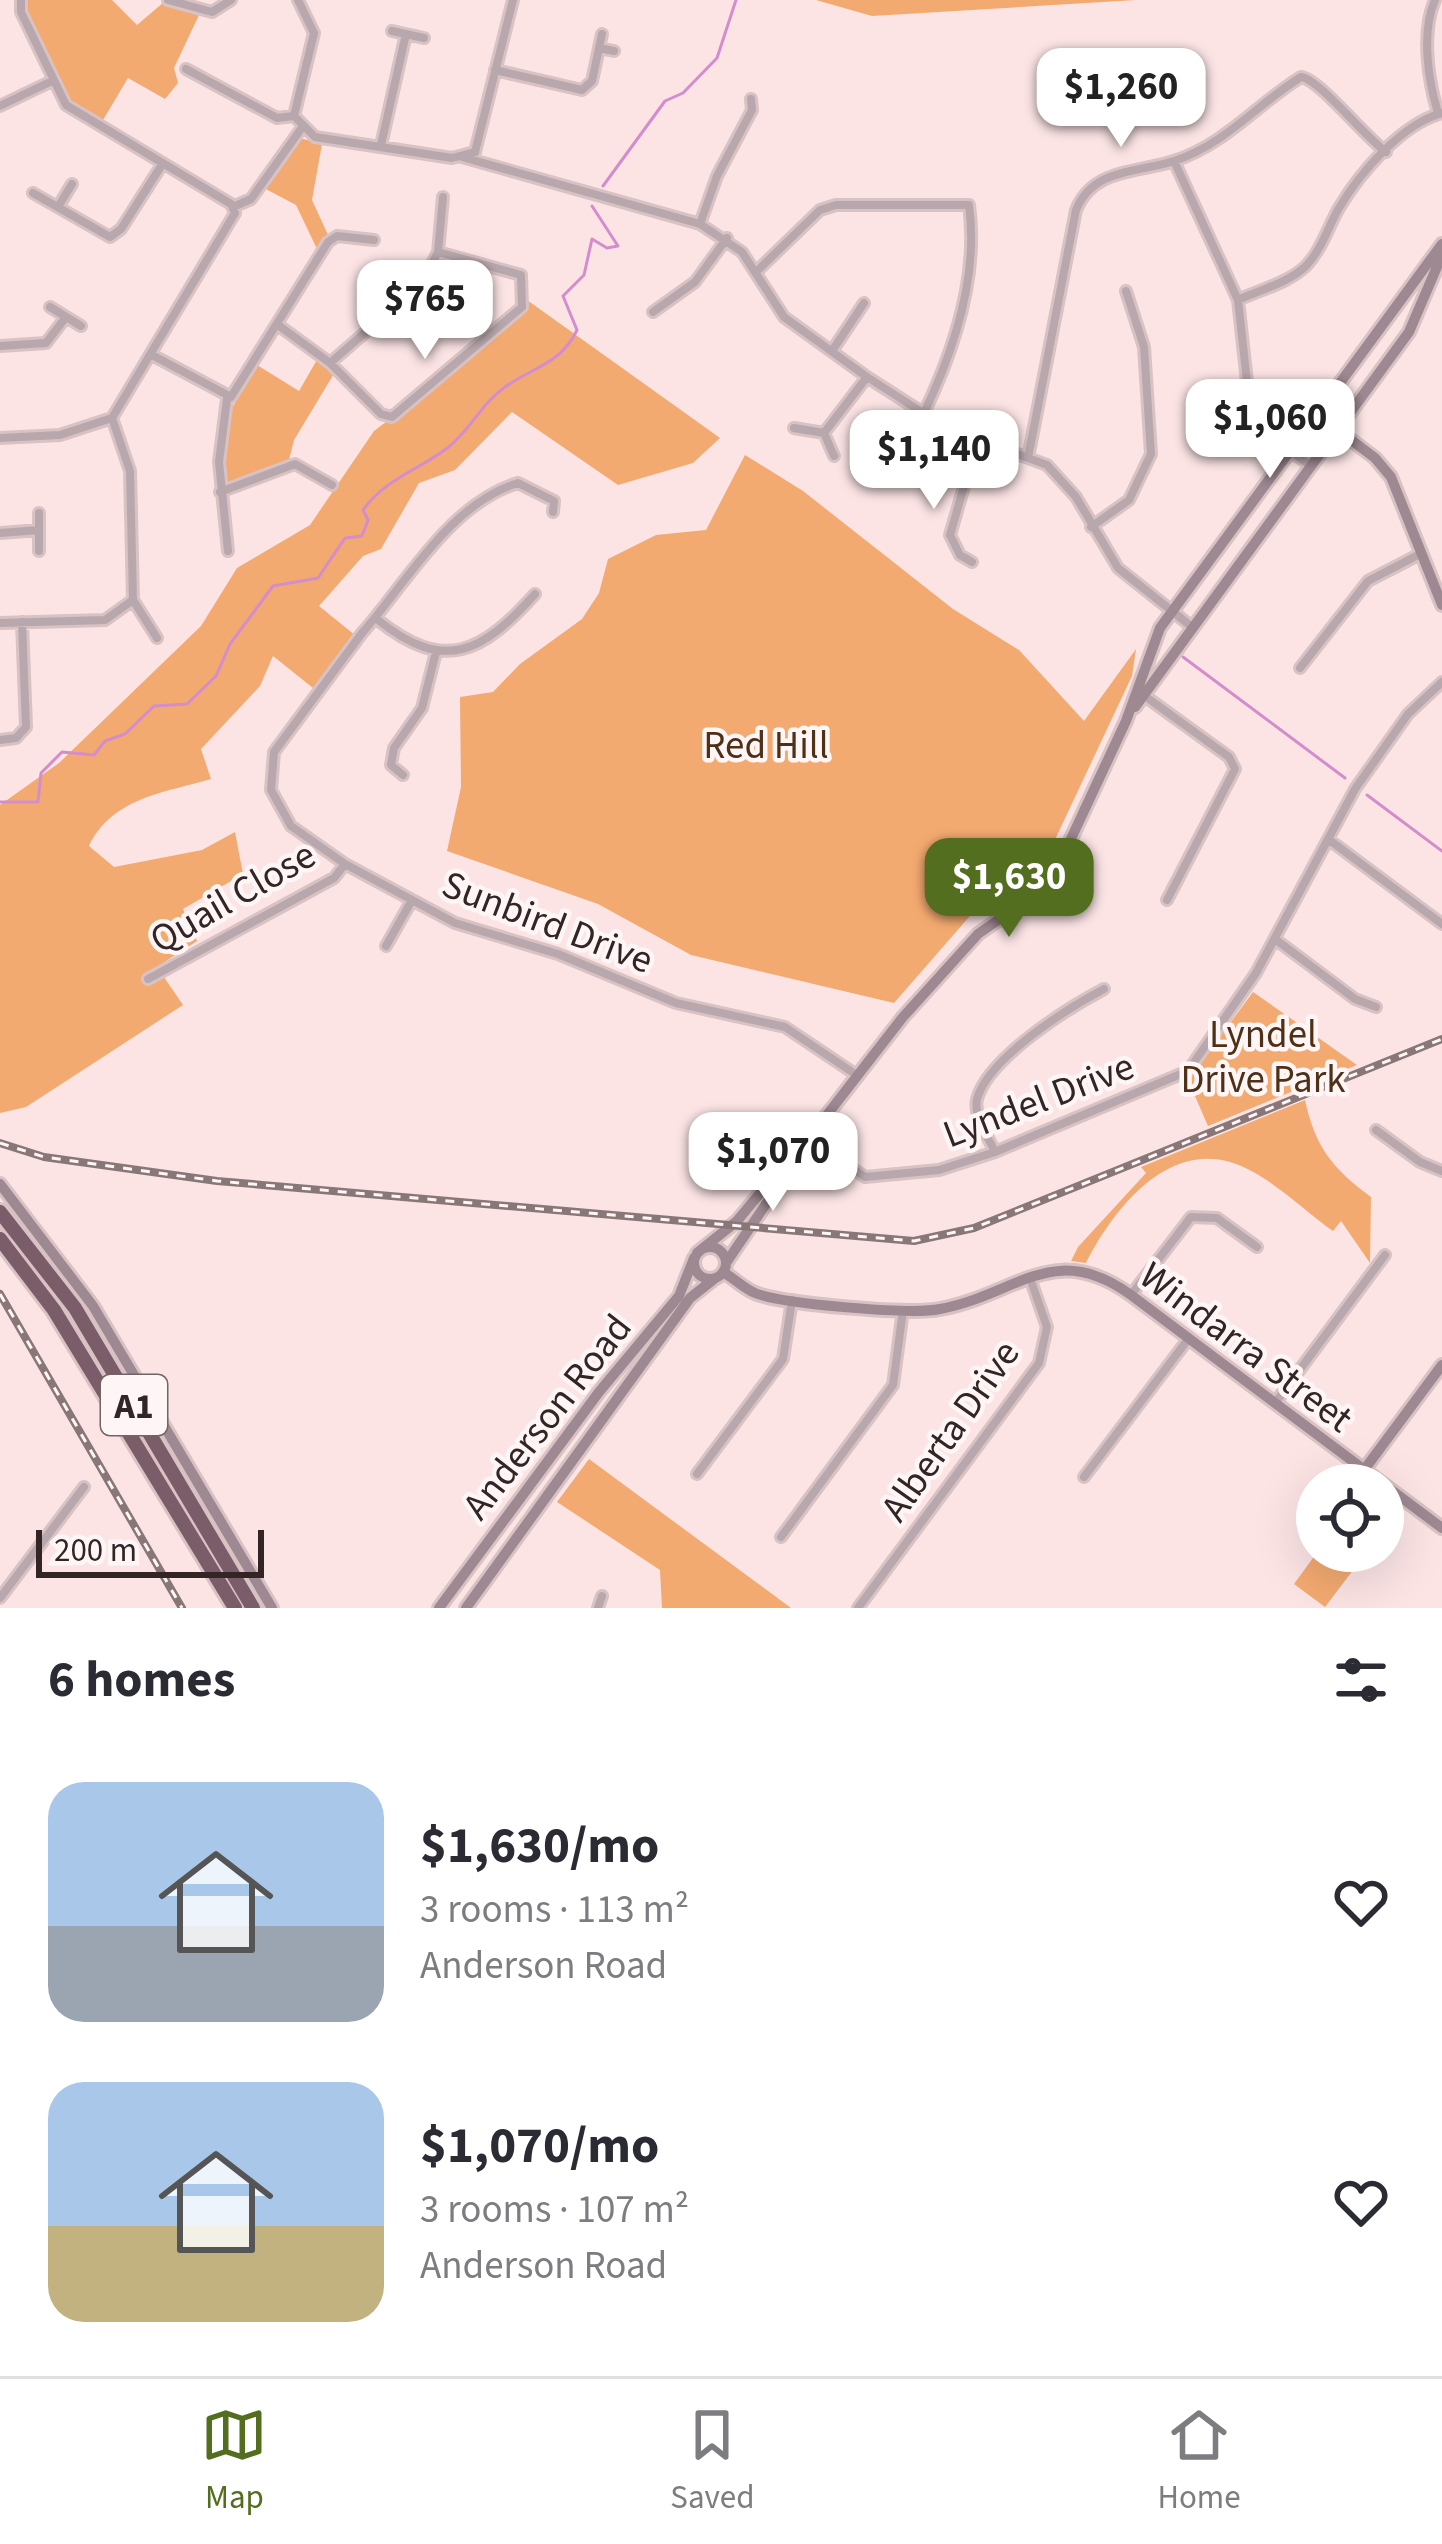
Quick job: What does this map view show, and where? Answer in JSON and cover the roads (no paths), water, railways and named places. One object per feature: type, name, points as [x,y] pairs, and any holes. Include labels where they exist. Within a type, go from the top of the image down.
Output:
[{"type":"highway","name":"A1","points":[[0,1212],[75,1308],[254,1608]]},
{"type":"highway","name":"A1","points":[[0,1239],[54,1310],[235,1608]]},
{"type":"street","points":[[0,438],[59,435],[112,418],[235,220],[233,208],[66,105],[21,13],[20,0]]},
{"type":"street","points":[[167,0],[212,12],[231,0]]},
{"type":"street","points":[[298,0],[314,33],[294,116],[301,128],[315,136],[462,157],[700,224],[727,238],[758,271],[778,311],[867,377],[922,416],[1029,454],[1063,479],[1127,578],[1192,626]]},
{"type":"street","points":[[483,163],[475,152],[513,0]]},
{"type":"street","points":[[1238,300],[1287,279],[1310,261],[1341,204],[1386,152],[1413,126],[1440,113],[1430,78],[1429,19],[1435,0]]},
{"type":"street","points":[[392,31],[424,38]]},
{"type":"street","points":[[381,145],[406,34]]},
{"type":"street","points":[[495,70],[578,91],[592,81],[602,34]]},
{"type":"street","points":[[599,48],[614,51]]},
{"type":"street","points":[[186,69],[277,118],[294,116]]},
{"type":"street","points":[[1029,454],[1080,200],[1107,177],[1174,161],[1237,128],[1301,76],[1320,85],[1354,128],[1386,152]]},
{"type":"street","points":[[1,102],[52,81]]},
{"type":"street","points":[[700,224],[717,176],[752,110],[751,98]]},
{"type":"street","points":[[233,208],[250,200],[301,128]]},
{"type":"street","points":[[462,157],[475,152]]},
{"type":"street","points":[[1174,161],[1238,300],[1250,409],[1262,430],[1311,466]]},
{"type":"street","points":[[34,193],[103,235],[116,234],[163,163]]},
{"type":"street","points":[[58,207],[72,184]]},
{"type":"street","points":[[330,363],[422,283],[438,252],[443,197]]},
{"type":"street","points":[[758,271],[820,210],[836,205],[969,205],[974,242],[950,358],[922,416]]},
{"type":"street","points":[[228,551],[220,492],[220,427],[227,399],[240,387],[328,242],[338,236],[374,240]]},
{"type":"street","points":[[653,312],[695,282],[727,238]]},
{"type":"street","name":"Anderson Road","points":[[439,1608],[679,1296],[696,1256],[742,1215],[973,939],[1051,877],[1139,693],[1148,650],[1442,244]]},
{"type":"street","points":[[278,325],[330,363],[381,414],[392,417],[522,307],[521,275],[438,252]]},
{"type":"street","name":"Anderson Road","points":[[1139,693],[1409,332],[1442,255]]},
{"type":"street","points":[[1091,527],[1129,500],[1151,454],[1144,347],[1126,291]]},
{"type":"street","points":[[1371,340],[1410,295],[1425,301]]},
{"type":"street","points":[[832,351],[864,303]]},
{"type":"street","points":[[50,307],[81,326]]},
{"type":"street","points":[[0,346],[46,343],[66,317]]},
{"type":"street","points":[[152,355],[227,399]]},
{"type":"street","points":[[824,433],[867,377]]},
{"type":"street","points":[[1317,414],[1391,477],[1442,605]]},
{"type":"street","points":[[112,418],[130,472],[133,600],[158,638]]},
{"type":"street","points":[[794,428],[824,433]]},
{"type":"street","points":[[824,433],[834,456]]},
{"type":"street","points":[[972,562],[960,555],[950,535],[978,438]]},
{"type":"street","points":[[220,492],[295,464],[332,485]]},
{"type":"street","name":"Sunbird Drive","points":[[553,512],[554,501],[531,486],[507,487],[442,531],[420,567],[384,605],[378,620],[362,633],[296,718],[270,767],[274,800],[286,820],[345,864],[455,923],[558,954],[676,1003],[793,1030],[858,1076]]},
{"type":"street","points":[[39,514],[39,551]]},
{"type":"street","points":[[0,533],[39,530]]},
{"type":"street","points":[[1300,668],[1358,590],[1422,554]]},
{"type":"street","points":[[378,620],[404,639],[436,652],[478,644],[536,594]]},
{"type":"street","points":[[0,623],[105,620],[133,600]]},
{"type":"street","points":[[0,740],[16,738],[26,727],[22,622]]},
{"type":"street","points":[[403,775],[391,765],[391,756],[422,708],[436,652]]},
{"type":"street","name":"Lyndel Drive","points":[[808,1138],[857,1174],[878,1178],[939,1170],[995,1152],[1188,1071],[1275,939],[1328,838],[1386,743],[1442,682]]},
{"type":"street","points":[[1139,693],[1234,765],[1167,900]]},
{"type":"street","points":[[1328,838],[1442,924]]},
{"type":"street","name":"Quail Close","points":[[148,979],[334,878],[345,864]]},
{"type":"street","points":[[386,946],[412,900]]},
{"type":"street","points":[[1275,939],[1355,998],[1376,1007]]},
{"type":"street","points":[[995,1152],[978,1114],[980,1092],[1044,1022],[1104,989]]},
{"type":"street","points":[[1376,1130],[1442,1171]]},
{"type":"street","name":"Anderson Road","points":[[466,1608],[691,1298],[721,1271],[808,1138]]},
{"type":"street","points":[[0,1184],[79,1284],[272,1608]]},
{"type":"street","points":[[1131,1295],[1192,1217],[1217,1218],[1257,1247]]},
{"type":"street","name":"Windarra Street","points":[[696,1256],[713,1246],[721,1271],[752,1292],[903,1310],[957,1305],[1029,1276],[1079,1269],[1131,1295],[1355,1464]]},
{"type":"street","points":[[1274,1403],[1384,1255]]},
{"type":"street","points":[[696,1256],[698,1274],[721,1271]]},
{"type":"street","name":"Alberta Drive","points":[[858,1608],[1039,1363],[1047,1328],[1029,1276]]},
{"type":"street","points":[[697,1474],[783,1359],[793,1298]]},
{"type":"street","points":[[781,1537],[893,1385],[903,1310]]},
{"type":"street","points":[[1084,1477],[1189,1338]]},
{"type":"street","points":[[1369,1464],[1442,1365]]},
{"type":"street","points":[[534,1479],[551,1492]]},
{"type":"street","points":[[0,1598],[84,1487]]},
{"type":"street","name":"Windarra Street","points":[[1404,1500],[1442,1528]]},
{"type":"street","points":[[513,1507],[530,1520]]},
{"type":"street","points":[[598,1608],[602,1596]]},
{"type":"waterway","points":[[603,186],[665,101],[683,93],[717,58],[736,0]]},
{"type":"waterway","points":[[0,802],[38,802],[41,773],[62,752],[94,755],[105,741],[125,734],[154,706],[187,704],[216,676],[230,644],[273,586],[318,578],[345,538],[362,536],[368,520],[363,510],[381,491],[446,449],[497,394],[563,350],[577,330],[563,296],[584,275],[592,239],[607,248],[618,246],[592,206]]},
{"type":"waterway","points":[[1183,657],[1345,778]]},
{"type":"waterway","points":[[1367,795],[1442,851]]},
{"type":"railway","points":[[0,1143],[44,1157],[217,1181],[914,1241],[974,1228],[1442,1039]]},
{"type":"railway","points":[[0,1294],[182,1608]]},
{"type":"park label","name":"Red Hill","points":[[766,744]]},
{"type":"park label","name":"Lyndel Drive Park","points":[[1263,1056]]}]
